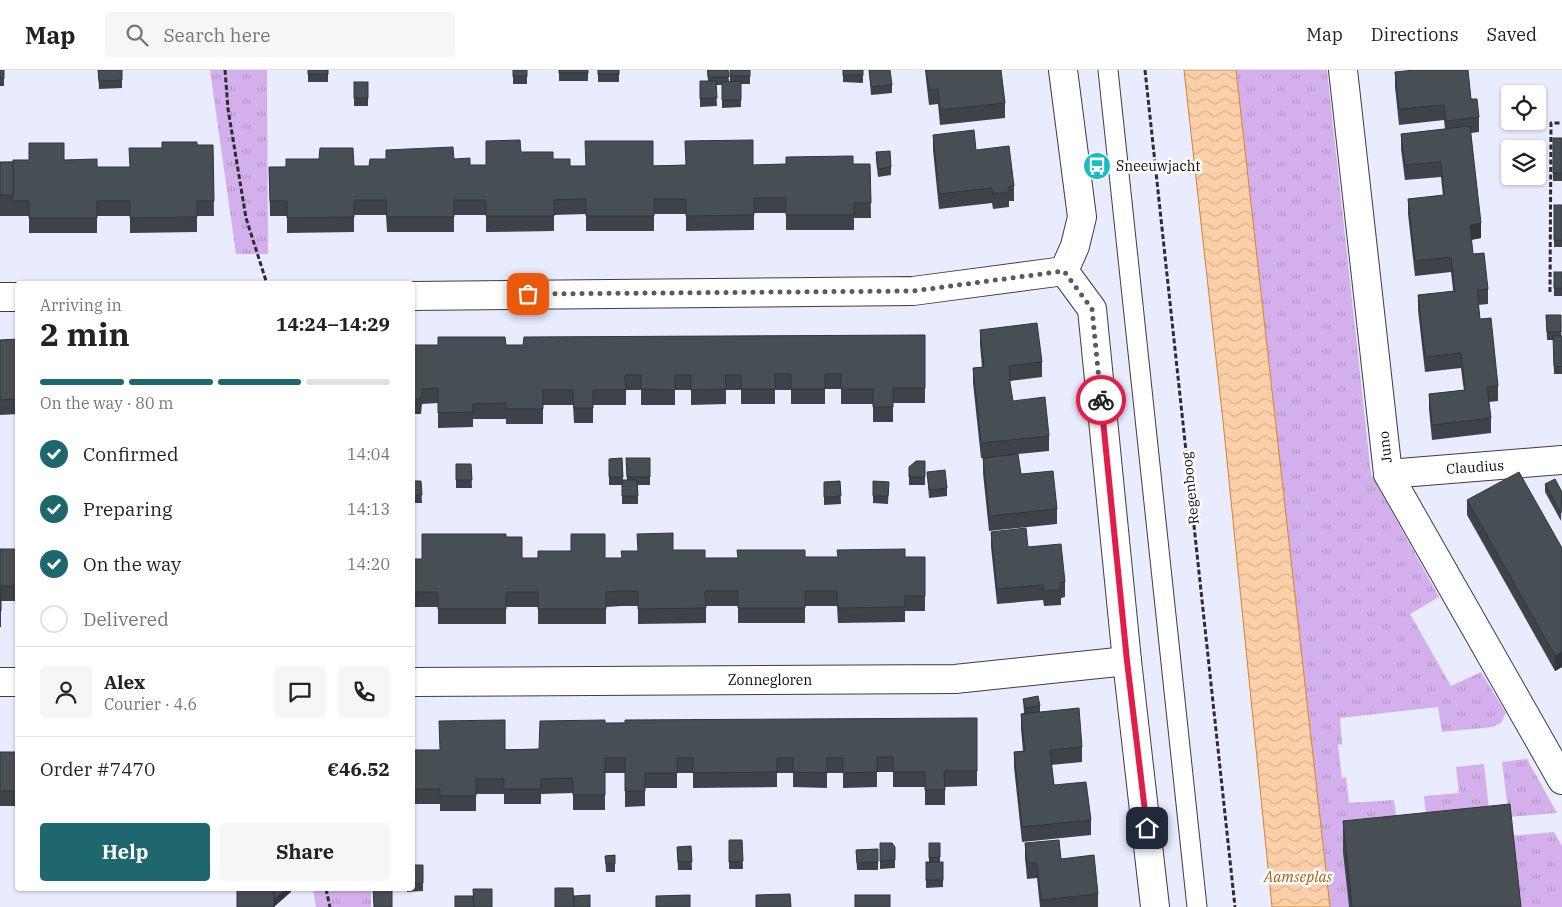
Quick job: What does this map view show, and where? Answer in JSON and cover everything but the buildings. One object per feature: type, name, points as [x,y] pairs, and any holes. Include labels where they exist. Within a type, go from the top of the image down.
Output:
[{"type":"street","points":[[1063,70],[1082,217],[1075,246],[1064,271]]},
{"type":"street","name":"Juno","points":[[1343,70],[1388,474],[1562,780]]},
{"type":"street","points":[[415,296],[913,291],[1064,271]]},
{"type":"street","points":[[1064,271],[1092,309],[1127,661],[1155,907]]},
{"type":"street","points":[[0,297],[15,297]]},
{"type":"street","name":"Claudius","points":[[1388,474],[1562,460]]},
{"type":"street","name":"Zonnegloren","points":[[415,682],[955,679],[1127,661]]},
{"type":"street","points":[[0,682],[15,682]]},
{"type":"lane","points":[[1108,70],[1197,907]]},
{"type":"path","points":[[225,70],[228,109],[246,218],[266,281]]},
{"type":"path","name":"Regenboog","points":[[1146,70],[1235,907]]},
{"type":"path","points":[[1550,292],[1551,124],[1562,124]]},
{"type":"path","points":[[326,891],[330,907]]},
{"type":"green space","points":[[210,70],[267,70],[268,254],[236,254]]},
{"type":"green space","points":[[1236,70],[1327,70],[1371,474],[1439,597],[1410,614],[1451,686],[1481,672],[1506,713],[1501,723],[1493,727],[1442,732],[1438,707],[1340,718],[1342,744],[1338,745],[1342,778],[1346,777],[1349,803],[1394,800],[1400,847],[1343,854],[1349,907],[1330,907]]},
{"type":"green space","points":[[1527,759],[1557,813],[1509,817],[1502,762]]},
{"type":"green space","points":[[1484,764],[1490,819],[1427,825],[1424,796],[1459,793],[1456,767]]},
{"type":"green space","points":[[1554,832],[1562,846],[1562,907],[1518,907],[1510,836]]},
{"type":"green space","points":[[313,891],[371,891],[371,907],[316,907]]},
{"type":"water","name":"Aamseplas","points":[[1184,70],[1236,70],[1330,907],[1272,907],[1223,421]]},
{"type":"way so far","points":[[528,294],[913,291],[1064,271],[1092,309],[1101,400]]},
{"type":"place","name":"Sneeuwjacht","points":[[1097,166]]},
{"type":"route","points":[[1101,400],[1127,661],[1147,828]]}]
